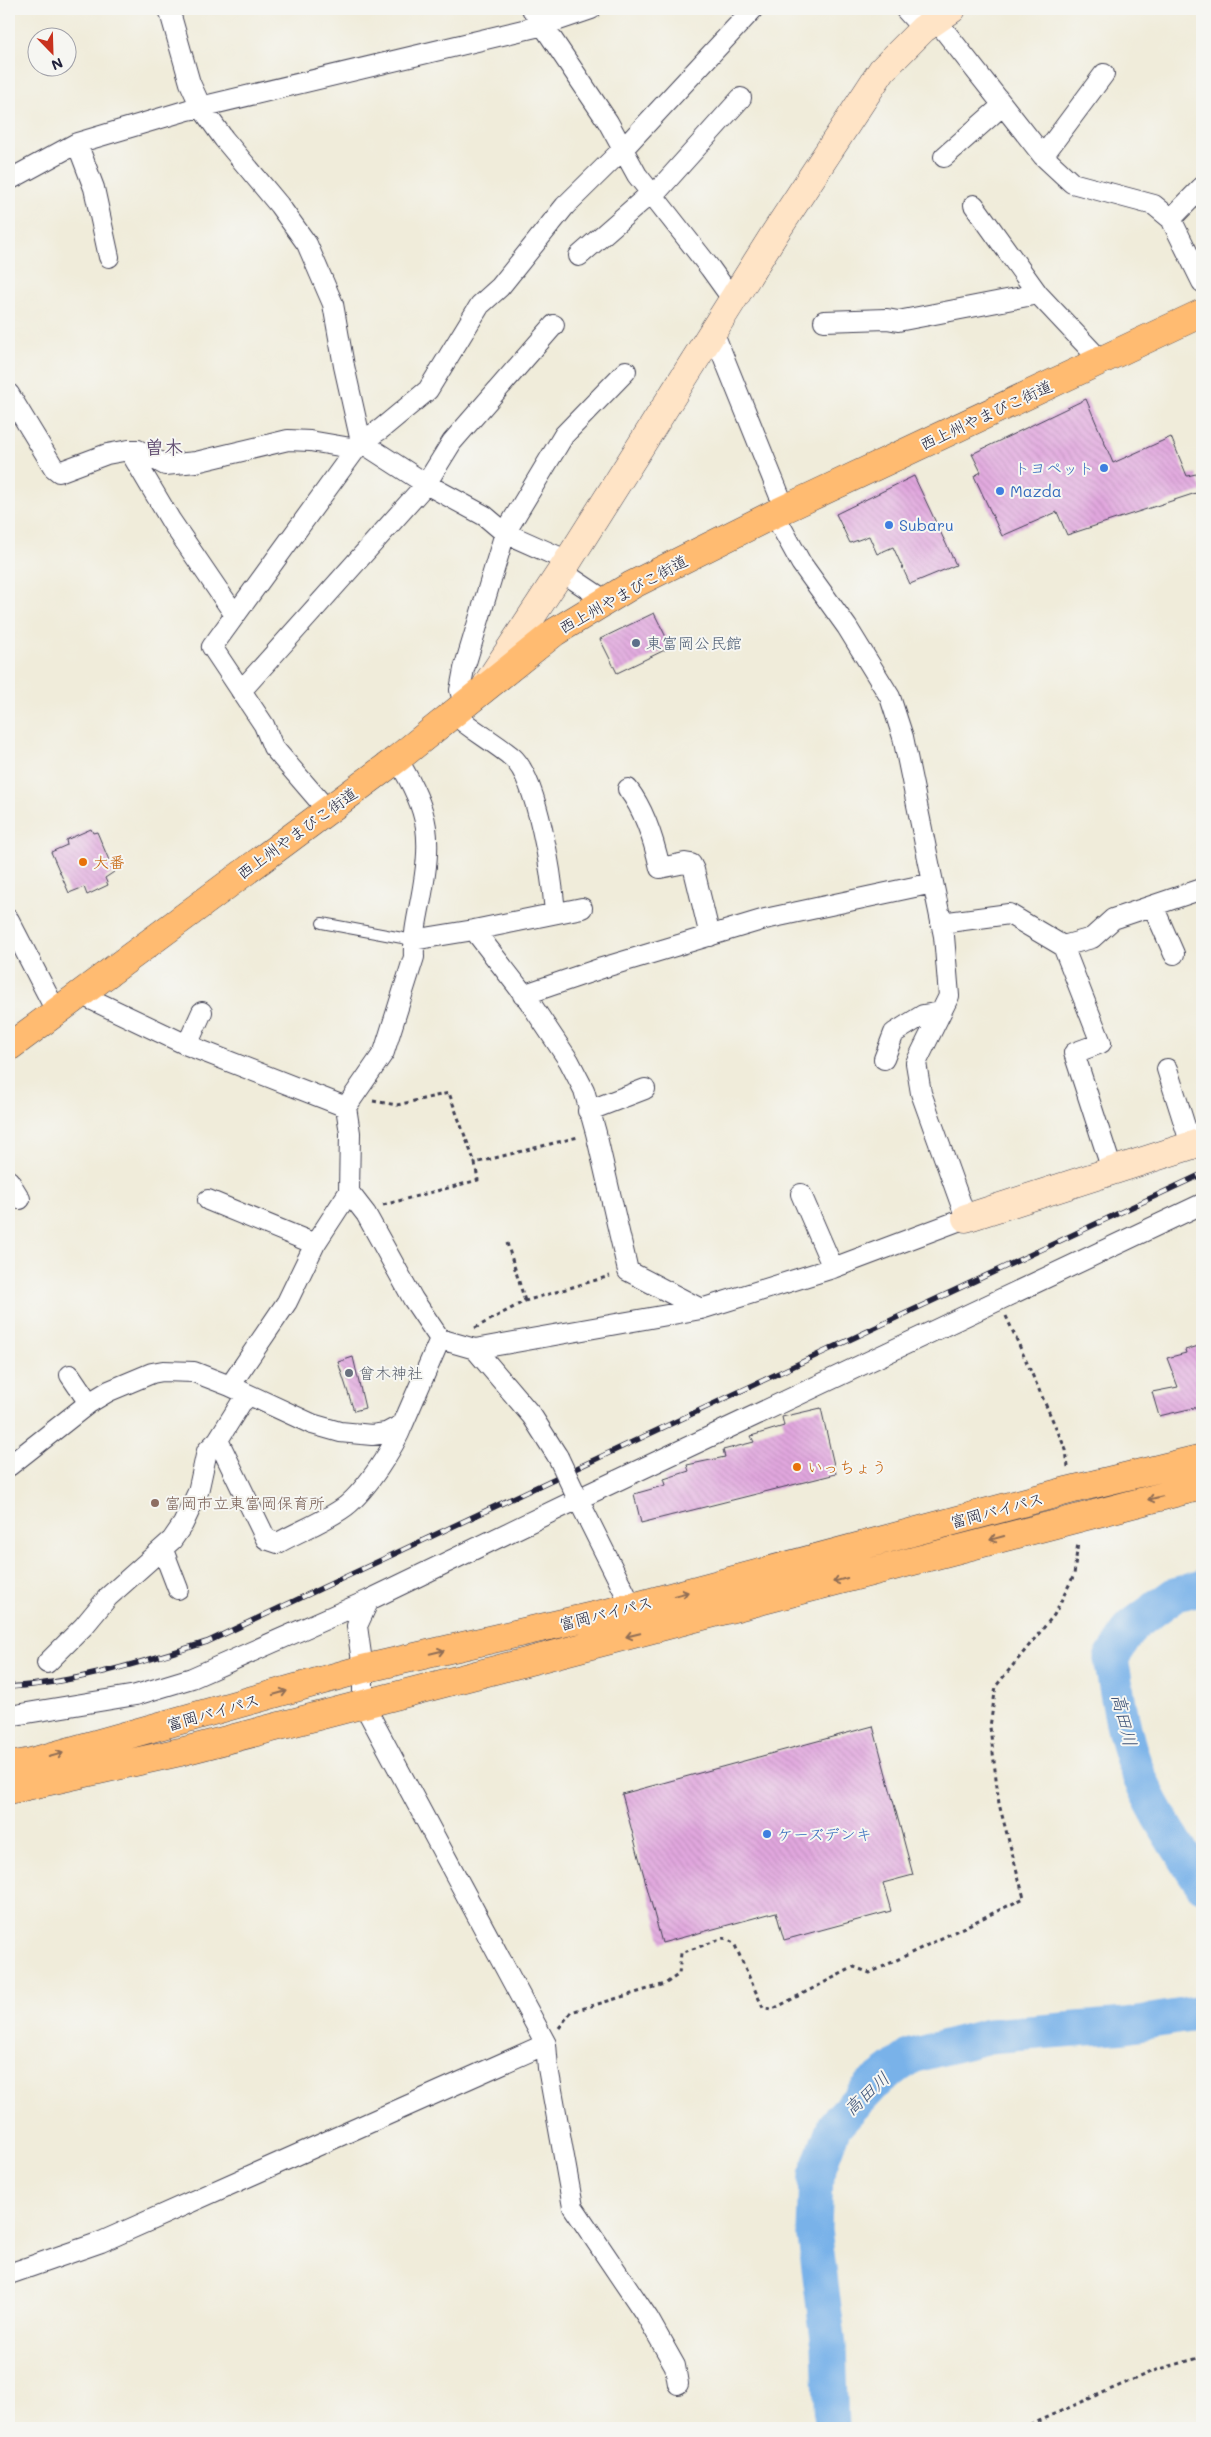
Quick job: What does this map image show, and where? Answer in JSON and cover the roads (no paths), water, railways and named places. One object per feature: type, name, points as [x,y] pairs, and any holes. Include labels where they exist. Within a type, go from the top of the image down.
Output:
[{"type":"highway","name":"西上州やまびこ街道","points":[[9,1047],[397,759],[484,687],[555,632],[606,600],[779,511],[1102,362],[1202,313]]},
{"type":"highway","name":"富岡バイパス","points":[[9,1766],[170,1724],[363,1669],[632,1607],[1070,1490],[1202,1458]]},
{"type":"highway","name":"富岡バイパス","points":[[9,1790],[180,1752],[363,1703],[642,1633],[1078,1516],[1202,1486]]},
{"type":"street","points":[[169,9],[190,83],[201,108],[224,139],[279,205],[307,244],[333,304],[360,443],[426,484],[486,516],[505,533],[564,566],[606,600]]},
{"type":"street","points":[[532,9],[589,91],[637,175],[733,300]]},
{"type":"street","points":[[9,180],[77,143],[188,110],[544,25],[592,9]]},
{"type":"street","points":[[9,394],[54,468],[60,472],[107,454],[129,450],[138,450],[165,465],[196,462],[288,440],[310,441],[351,448],[382,429],[428,390],[480,305],[500,287],[565,206],[623,149],[753,9]]},
{"type":"street","points":[[905,9],[937,19],[1043,156],[1072,183],[1154,205],[1171,219],[1202,282]]},
{"type":"street","points":[[484,687],[564,566],[882,70],[937,19]]},
{"type":"street","points":[[1043,156],[1104,74]]},
{"type":"street","points":[[579,256],[652,194],[741,98]]},
{"type":"street","points":[[944,157],[1003,105]]},
{"type":"street","points":[[77,143],[94,188],[109,258]]},
{"type":"street","points":[[1171,219],[1202,187]]},
{"type":"street","points":[[974,206],[1038,294],[1102,362]]},
{"type":"street","points":[[824,321],[887,319],[898,321],[1038,294]]},
{"type":"street","points":[[241,691],[426,484],[452,442],[554,325]]},
{"type":"street","points":[[713,331],[779,511],[801,563],[847,627],[890,697],[903,738],[941,923],[949,996],[916,1062],[921,1093],[966,1218]]},
{"type":"street","points":[[555,912],[549,868],[533,795],[522,770],[512,758],[466,726],[458,709],[460,690],[464,669],[505,533],[564,435],[626,371]]},
{"type":"street","points":[[328,811],[273,747],[264,725],[212,647],[360,443]]},
{"type":"street","points":[[129,450],[172,521],[235,615]]},
{"type":"street","points":[[230,1386],[286,1302],[315,1244],[349,1192],[351,1100],[384,1052],[414,957],[413,940],[427,863],[427,820],[415,788],[397,759]]},
{"type":"street","points":[[628,789],[637,800],[655,845],[660,868],[685,863],[691,864],[710,936]]},
{"type":"street","points":[[523,994],[765,919],[933,883]]},
{"type":"street","points":[[1064,946],[1092,938],[1113,919],[1202,889]]},
{"type":"street","points":[[1153,906],[1174,954]]},
{"type":"street","points":[[413,940],[474,930],[582,908]]},
{"type":"street","points":[[941,923],[1009,914],[1064,946],[1101,1043],[1074,1053],[1112,1170]]},
{"type":"street","points":[[9,920],[56,1011]]},
{"type":"street","points":[[474,930],[523,994],[569,1061],[584,1090],[588,1111],[596,1133],[628,1271],[700,1309]]},
{"type":"street","points":[[80,994],[187,1045],[351,1100]]},
{"type":"street","points":[[187,1045],[202,1012]]},
{"type":"street","points":[[884,1060],[894,1033],[923,1014],[941,1012]]},
{"type":"street","points":[[349,1192],[366,1214],[412,1299],[440,1339],[467,1347],[700,1309],[833,1268],[966,1218],[1197,1143],[1167,1069]]},
{"type":"street","points":[[588,1111],[645,1089]]},
{"type":"street","points":[[9,1181],[20,1199]]},
{"type":"street","points":[[801,1194],[833,1268]]},
{"type":"street","points":[[208,1200],[315,1244]]},
{"type":"street","points":[[9,1716],[136,1695],[192,1678],[369,1600],[577,1496],[1202,1204]]},
{"type":"street","points":[[218,1440],[266,1539],[278,1543],[346,1505],[374,1473],[395,1444],[440,1339]]},
{"type":"street","points":[[467,1347],[532,1416],[558,1457],[632,1607]]},
{"type":"street","points":[[9,1466],[89,1403],[109,1391],[152,1372],[194,1372],[230,1386],[312,1424],[340,1432],[379,1434],[386,1433],[403,1424]]},
{"type":"street","points":[[70,1375],[89,1403]]},
{"type":"street","points":[[47,1663],[84,1626],[108,1597],[163,1550],[183,1524],[198,1492],[207,1451],[218,1440],[241,1403],[249,1396]]},
{"type":"street","points":[[163,1550],[178,1589]]},
{"type":"street","points":[[369,1600],[357,1626],[363,1669],[363,1703],[546,2044],[548,2068],[573,2207],[648,2318],[675,2366],[678,2384]]},
{"type":"street","points":[[9,2274],[101,2242],[546,2044]]},
{"type":"lane","points":[[322,923],[413,940]]},
{"type":"waterway","name":"高田川","points":[[1202,1587],[1174,1595],[1132,1626],[1111,1659],[1119,1704],[1134,1764],[1161,1819],[1202,1884]]},
{"type":"waterway","name":"高田川","points":[[832,2428],[829,2346],[814,2230],[816,2175],[834,2126],[872,2085],[911,2056],[989,2036],[1126,2025],[1202,2013]]},
{"type":"railway","points":[[9,1687],[34,1685],[84,1676],[134,1664],[207,1642],[1202,1174]]},
{"type":"place","name":"トヨペット","points":[[1104,468]]},
{"type":"place","name":"Mazda","points":[[1000,491]]},
{"type":"place","name":"Subaru","points":[[889,525]]},
{"type":"place","name":"東富岡公民館","points":[[636,643]]},
{"type":"place","name":"大番","points":[[83,862]]},
{"type":"place","name":"曾木神社","points":[[349,1373]]},
{"type":"place","name":"いっちょう","points":[[797,1467]]},
{"type":"place","name":"富岡市立東富岡保育所","points":[[155,1503]]},
{"type":"place","name":"ケーズデンキ","points":[[767,1834]]},
{"type":"district","name":"曽木","points":[[164,447]]}]
